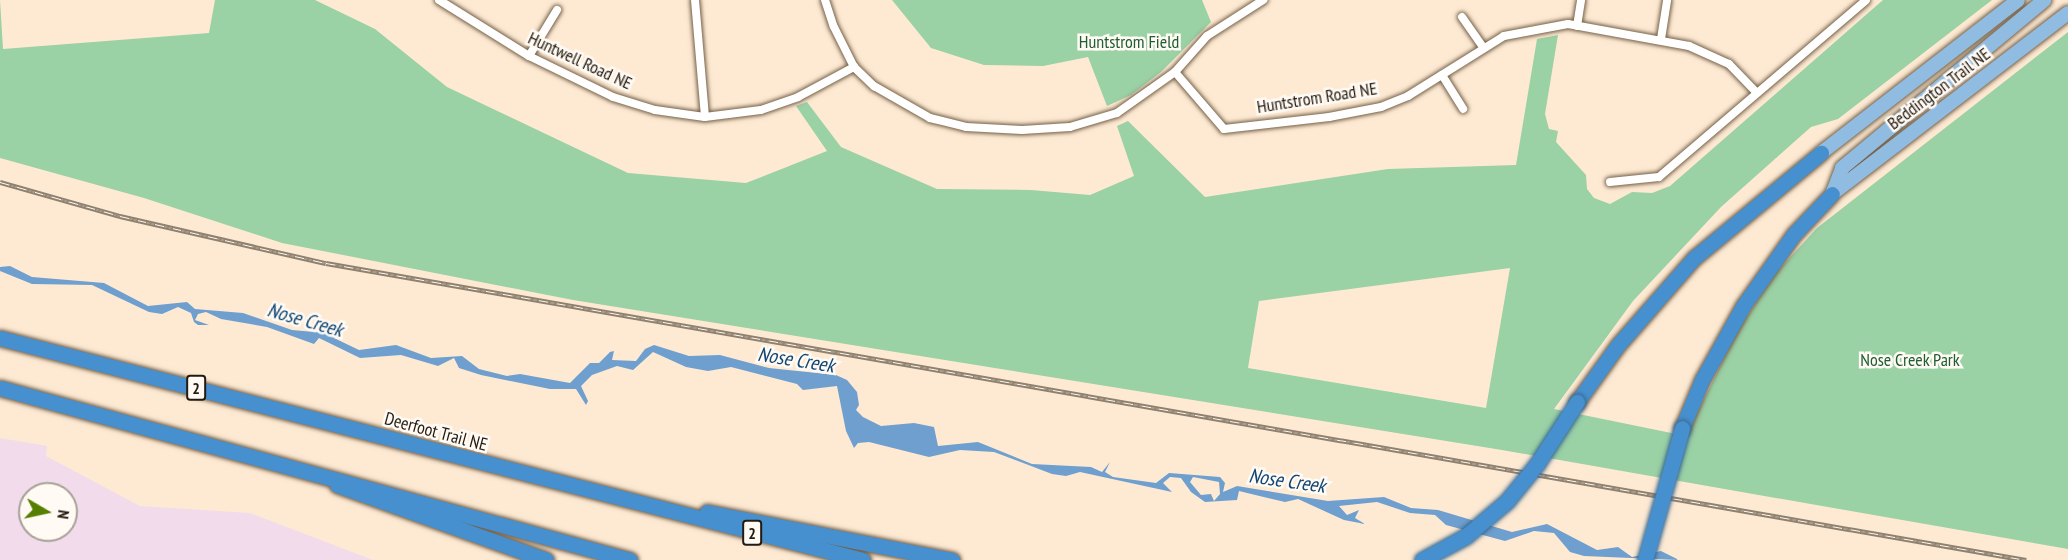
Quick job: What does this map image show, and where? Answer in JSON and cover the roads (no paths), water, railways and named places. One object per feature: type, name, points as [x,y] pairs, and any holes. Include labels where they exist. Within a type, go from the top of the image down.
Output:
[{"type":"highway","points":[[1422,560],[1466,536],[1501,507],[1537,464],[1577,402],[1618,345],[1694,258],[1821,153]]},
{"type":"highway","points":[[1644,560],[1682,428],[1702,380],[1748,299],[1794,234],[1832,194]]},
{"type":"highway","name":"Deerfoot Trail NE","points":[[0,338],[641,506],[862,560]]},
{"type":"highway","points":[[0,388],[308,470],[630,560]]},
{"type":"highway","points":[[308,470],[348,491],[546,560]]},
{"type":"highway","points":[[641,506],[691,509],[952,560]]},
{"type":"main road","name":"Beddington Trail NE","points":[[1821,153],[2018,0]]},
{"type":"main road","points":[[1832,194],[1842,168],[2044,0]]},
{"type":"main road","name":"Beddington Trail NE","points":[[1832,194],[2068,13]]},
{"type":"street","name":"Huntwell Road NE","points":[[439,0],[529,56],[613,97],[654,110],[705,117],[761,110],[798,97],[854,67]]},
{"type":"street","points":[[695,0],[705,117]]},
{"type":"street","points":[[825,0],[834,27],[854,67],[874,86],[930,118],[966,127],[1022,130],[1070,127],[1117,113],[1175,72],[1207,36],[1261,1]]},
{"type":"street","points":[[1577,26],[1581,0]]},
{"type":"street","points":[[1661,39],[1667,0]]},
{"type":"street","points":[[1610,182],[1659,177],[1866,0]]},
{"type":"street","points":[[529,56],[557,10]]},
{"type":"street","points":[[1462,17],[1482,46]]},
{"type":"street","name":"Huntstrom Road NE","points":[[1175,72],[1224,129],[1329,117],[1381,107],[1443,75],[1482,46],[1533,28],[1577,26],[1661,39],[1713,55],[1744,77],[1757,93]]},
{"type":"street","points":[[1443,75],[1463,110]]},
{"type":"water","points":[[10,266],[32,277],[104,283],[148,306],[187,302],[195,309],[243,313],[292,330],[337,334],[334,338],[359,350],[396,345],[431,358],[462,356],[479,369],[507,376],[520,374],[570,383],[590,363],[599,363],[610,352],[614,351],[612,360],[636,361],[645,349],[654,345],[689,356],[720,355],[769,368],[836,375],[847,380],[857,392],[859,405],[856,410],[863,417],[881,426],[914,423],[934,427],[938,446],[978,442],[1032,464],[1091,467],[1102,472],[1110,462],[1105,472],[1113,477],[1156,483],[1169,473],[1220,477],[1225,483],[1223,492],[1237,486],[1328,501],[1384,497],[1411,508],[1438,510],[1512,532],[1547,524],[1597,550],[1618,547],[1632,557],[1661,551],[1679,560],[1584,556],[1570,552],[1554,533],[1534,531],[1505,541],[1446,525],[1435,515],[1410,513],[1377,502],[1339,506],[1347,515],[1359,510],[1355,518],[1365,524],[1344,520],[1298,499],[1285,502],[1239,491],[1237,500],[1205,502],[1191,492],[1181,478],[1170,477],[1163,483],[1172,492],[1080,472],[1066,476],[1052,474],[994,452],[960,450],[929,457],[869,442],[858,443],[854,448],[846,431],[837,386],[803,390],[797,384],[731,367],[708,371],[686,367],[653,352],[633,370],[617,366],[592,375],[581,386],[588,401],[586,405],[576,389],[550,389],[481,375],[459,368],[454,358],[438,366],[401,355],[360,358],[319,338],[314,344],[267,327],[221,319],[206,312],[198,314],[195,320],[209,325],[198,325],[194,322],[191,313],[178,307],[162,314],[149,312],[92,285],[32,284],[0,271],[0,267]],"holes":[[[1193,477],[1219,482],[1220,494],[1214,501],[1211,494],[1201,495],[1190,482]]]},
{"type":"railway","points":[[0,182],[120,216],[326,263],[2026,560]]},
{"type":"park label","name":"Huntstrom Field","points":[[1129,42]]},
{"type":"park label","name":"Nose Creek Park","points":[[1910,360]]},
{"type":"water label","name":"Nose Creek","points":[[305,320]]},
{"type":"water label","name":"Nose Creek","points":[[796,360]]},
{"type":"water label","name":"Nose Creek","points":[[1287,481]]}]
